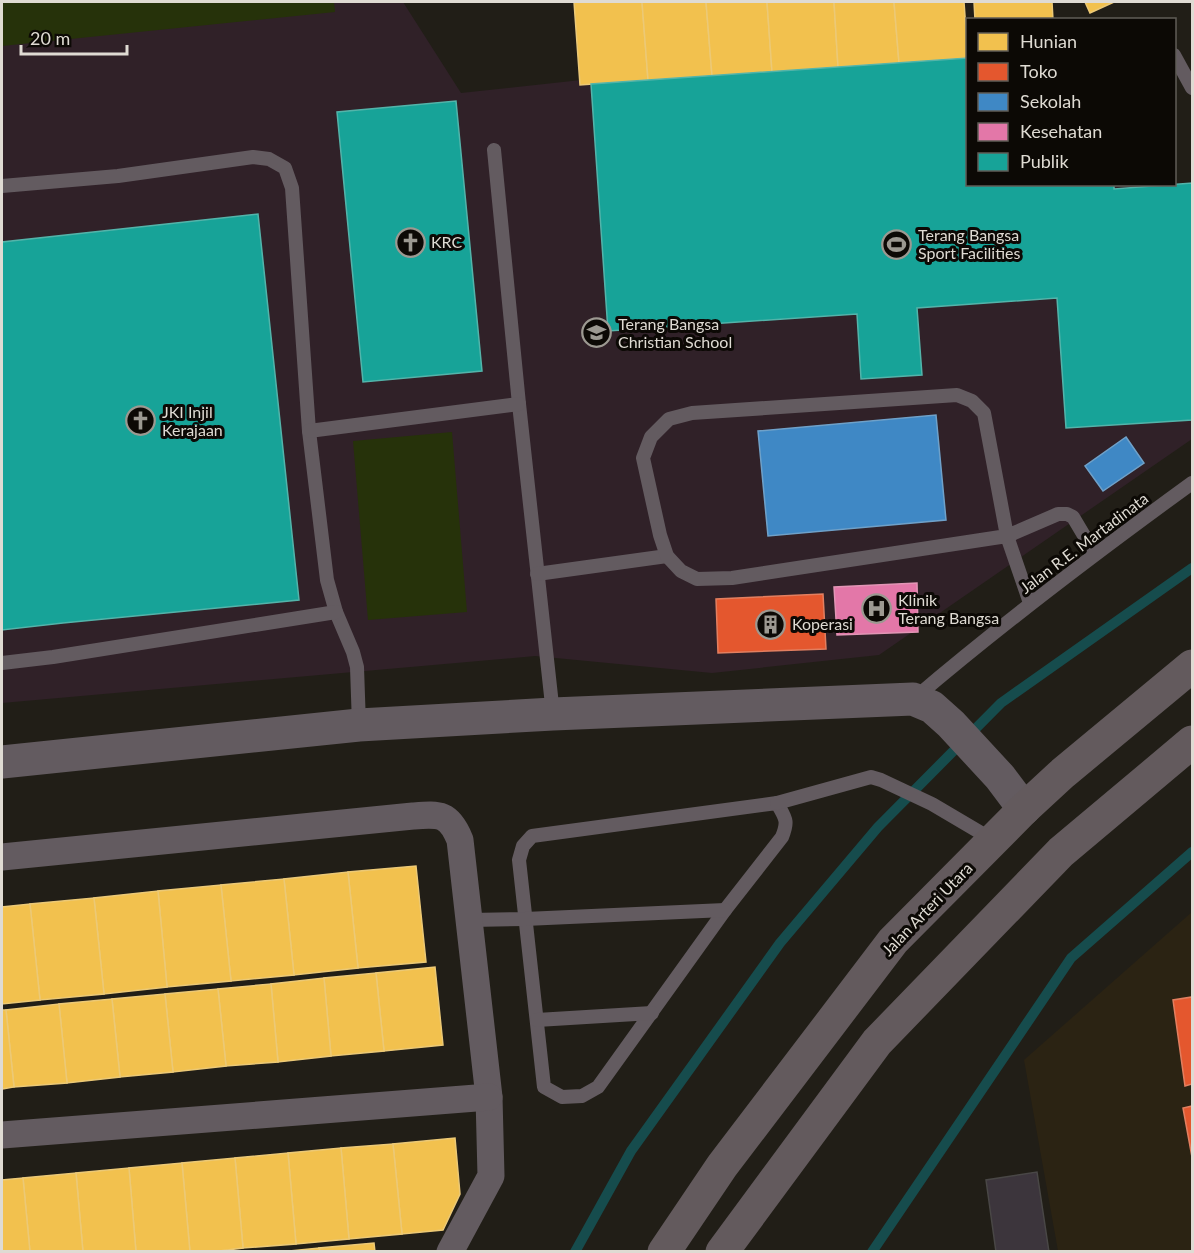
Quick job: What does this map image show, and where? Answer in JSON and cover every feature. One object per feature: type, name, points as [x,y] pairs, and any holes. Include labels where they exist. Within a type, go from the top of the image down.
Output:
[{"type":"highway","name":"Jalan Arteri Utara","points":[[664,1251],[722,1166],[893,940],[1063,773],[1192,666]]},
{"type":"highway","points":[[722,1251],[877,1042],[1061,852],[1192,742]]},
{"type":"street","points":[[2,762],[359,725],[553,714],[913,699],[932,707],[951,724],[996,773],[1024,809]]},
{"type":"street","points":[[2,856],[413,816],[443,816],[455,828],[460,840],[489,1097],[491,1176],[450,1251]]},
{"type":"street","points":[[2,1135],[489,1097]]},
{"type":"lane","points":[[1176,59],[1192,88]]},
{"type":"lane","points":[[494,150],[553,714]]},
{"type":"lane","points":[[2,186],[118,176],[253,157],[269,159],[285,168],[292,188],[309,430],[327,580],[336,612],[357,667],[359,725]]},
{"type":"lane","points":[[1030,603],[1007,536],[984,413],[972,401],[957,395],[692,412],[669,419],[651,436],[643,458],[660,536],[667,556],[681,570],[697,579],[732,578],[1007,536],[1058,514],[1073,517],[1095,554]]},
{"type":"lane","points":[[309,430],[519,404]]},
{"type":"lane","name":"Jalan R.E. Martadinata","points":[[913,699],[1030,603],[1192,483]]},
{"type":"lane","points":[[537,574],[667,556]]},
{"type":"lane","points":[[2,663],[336,612]]},
{"type":"lane","points":[[777,803],[787,825],[782,837],[725,910],[598,1087],[582,1096],[562,1097],[544,1087],[519,860],[523,846],[532,836],[777,803],[871,777],[932,804],[993,840]]},
{"type":"lane","points":[[470,920],[525,920],[725,910]]},
{"type":"lane","points":[[537,1020],[652,1013]]},
{"type":"shaded area","name":"Terang Bangsa Christian School","points":[[2,2],[403,2],[461,93],[966,38],[966,186],[1172,186],[1192,228],[1192,439],[879,655],[712,673],[535,656],[2,703]]},
{"type":"shaded area","points":[[1192,912],[1192,1251],[1058,1251],[1024,1060]]},
{"type":"green space","points":[[2,2],[334,2],[335,12],[2,46]]},
{"type":"green space","points":[[452,432],[467,612],[368,620],[353,441]]},
{"type":"building: Hunian","points":[[574,2],[642,2],[648,80],[580,85]]},
{"type":"building: Hunian","points":[[642,2],[706,2],[712,76],[648,80]]},
{"type":"building: Hunian","points":[[706,2],[767,2],[772,72],[712,76]]},
{"type":"building: Hunian","points":[[767,2],[834,2],[838,67],[772,72]]},
{"type":"building: Hunian","points":[[834,2],[894,2],[899,63],[838,67]]},
{"type":"building: Hunian","points":[[894,2],[964,2],[966,58],[899,63]]},
{"type":"building: Hunian","points":[[974,2],[1052,2],[1053,18],[975,18]]},
{"type":"building: Hunian","points":[[1085,2],[1114,2],[1090,13]]},
{"type":"building: Hunian","points":[[416,866],[426,962],[358,968],[348,872]]},
{"type":"building: Hunian","points":[[348,872],[358,968],[294,975],[284,879]]},
{"type":"building: Hunian","points":[[284,879],[294,975],[231,981],[221,885]]},
{"type":"building: Hunian","points":[[221,885],[231,981],[167,987],[158,891]]},
{"type":"building: Hunian","points":[[158,891],[167,987],[104,994],[94,898]]},
{"type":"building: Hunian","points":[[94,898],[104,994],[40,1000],[30,904]]},
{"type":"building: Hunian","points":[[30,904],[40,1000],[2,1004],[2,907]]},
{"type":"building: Hunian","points":[[435,967],[443,1045],[384,1051],[376,973]]},
{"type":"building: Hunian","points":[[376,973],[384,1051],[331,1056],[324,978]]},
{"type":"building: Hunian","points":[[324,978],[331,1056],[278,1062],[271,984]]},
{"type":"building: Hunian","points":[[271,984],[278,1062],[226,1066],[218,989]]},
{"type":"building: Hunian","points":[[218,989],[226,1066],[173,1072],[165,994]]},
{"type":"building: Hunian","points":[[165,994],[173,1072],[120,1077],[112,999]]},
{"type":"building: Hunian","points":[[112,999],[120,1077],[67,1083],[59,1004]]},
{"type":"building: Hunian","points":[[59,1004],[67,1083],[14,1087],[6,1010]]},
{"type":"building: Hunian","points":[[2,1010],[6,1010],[14,1087],[2,1089]]},
{"type":"building: Hunian","points":[[455,1138],[460,1194],[443,1230],[402,1234],[393,1144]]},
{"type":"building: Hunian","points":[[393,1144],[402,1234],[349,1239],[341,1148]]},
{"type":"building: Hunian","points":[[341,1148],[349,1239],[296,1244],[288,1153]]},
{"type":"building: Hunian","points":[[288,1153],[296,1244],[243,1248],[235,1158]]},
{"type":"building: Hunian","points":[[235,1158],[243,1248],[190,1252],[182,1163]]},
{"type":"building: Hunian","points":[[182,1163],[190,1252],[136,1252],[129,1168]]},
{"type":"building: Hunian","points":[[129,1168],[136,1252],[83,1252],[76,1173]]},
{"type":"building: Hunian","points":[[76,1173],[83,1252],[30,1252],[23,1178]]},
{"type":"building: Hunian","points":[[23,1178],[30,1252],[2,1252],[2,1180]]},
{"type":"building: Hunian","points":[[374,1243],[375,1252],[320,1252],[319,1248]]},
{"type":"building: Hunian","points":[[319,1248],[320,1252],[279,1252]]},
{"type":"building: Toko","name":"Koperasi","points":[[823,594],[826,649],[718,653],[716,599]]},
{"type":"building: Toko","points":[[1192,997],[1192,1084],[1185,1086],[1173,1000]]},
{"type":"building: Toko","points":[[1192,1106],[1192,1157],[1183,1108]]},
{"type":"building: Sekolah","points":[[936,415],[946,520],[768,536],[758,431]]},
{"type":"building: Sekolah","points":[[1126,437],[1144,463],[1103,491],[1085,466]]},
{"type":"building: Kesehatan","name":"Klinik Terang Bangsa","points":[[917,583],[918,632],[837,635],[834,587]]},
{"type":"building: Publik","name":"Terang Bangsa Sport Facilities","points":[[966,58],[966,186],[1114,186],[1114,189],[1192,183],[1192,420],[1066,428],[1057,298],[917,308],[922,375],[861,379],[857,314],[608,331],[591,84]]},
{"type":"building: Publik","name":"KRC","points":[[456,101],[482,371],[363,382],[337,112]]},
{"type":"building: Publik","name":"JKI Injil Kerajaan","points":[[258,214],[299,600],[2,630],[2,242]]},
{"type":"building: Lainnya","points":[[1037,1172],[1049,1252],[996,1252],[986,1180]]},
{"type":"waterway","points":[[575,1252],[631,1151],[780,943],[878,827],[1001,703],[1192,568]]},
{"type":"waterway","points":[[872,1252],[1071,958],[1192,852]]},
{"type":"place","name":"KRC","points":[[410,242]]},
{"type":"place","name":"Terang Bangsa Sport Facilities","points":[[897,244]]},
{"type":"place","name":"Terang Bangsa Christian School","points":[[597,333]]},
{"type":"place","name":"JKI Injil Kerajaan","points":[[141,421]]},
{"type":"place","name":"Klinik Terang Bangsa","points":[[877,609]]},
{"type":"place","name":"Koperasi","points":[[771,624]]}]
